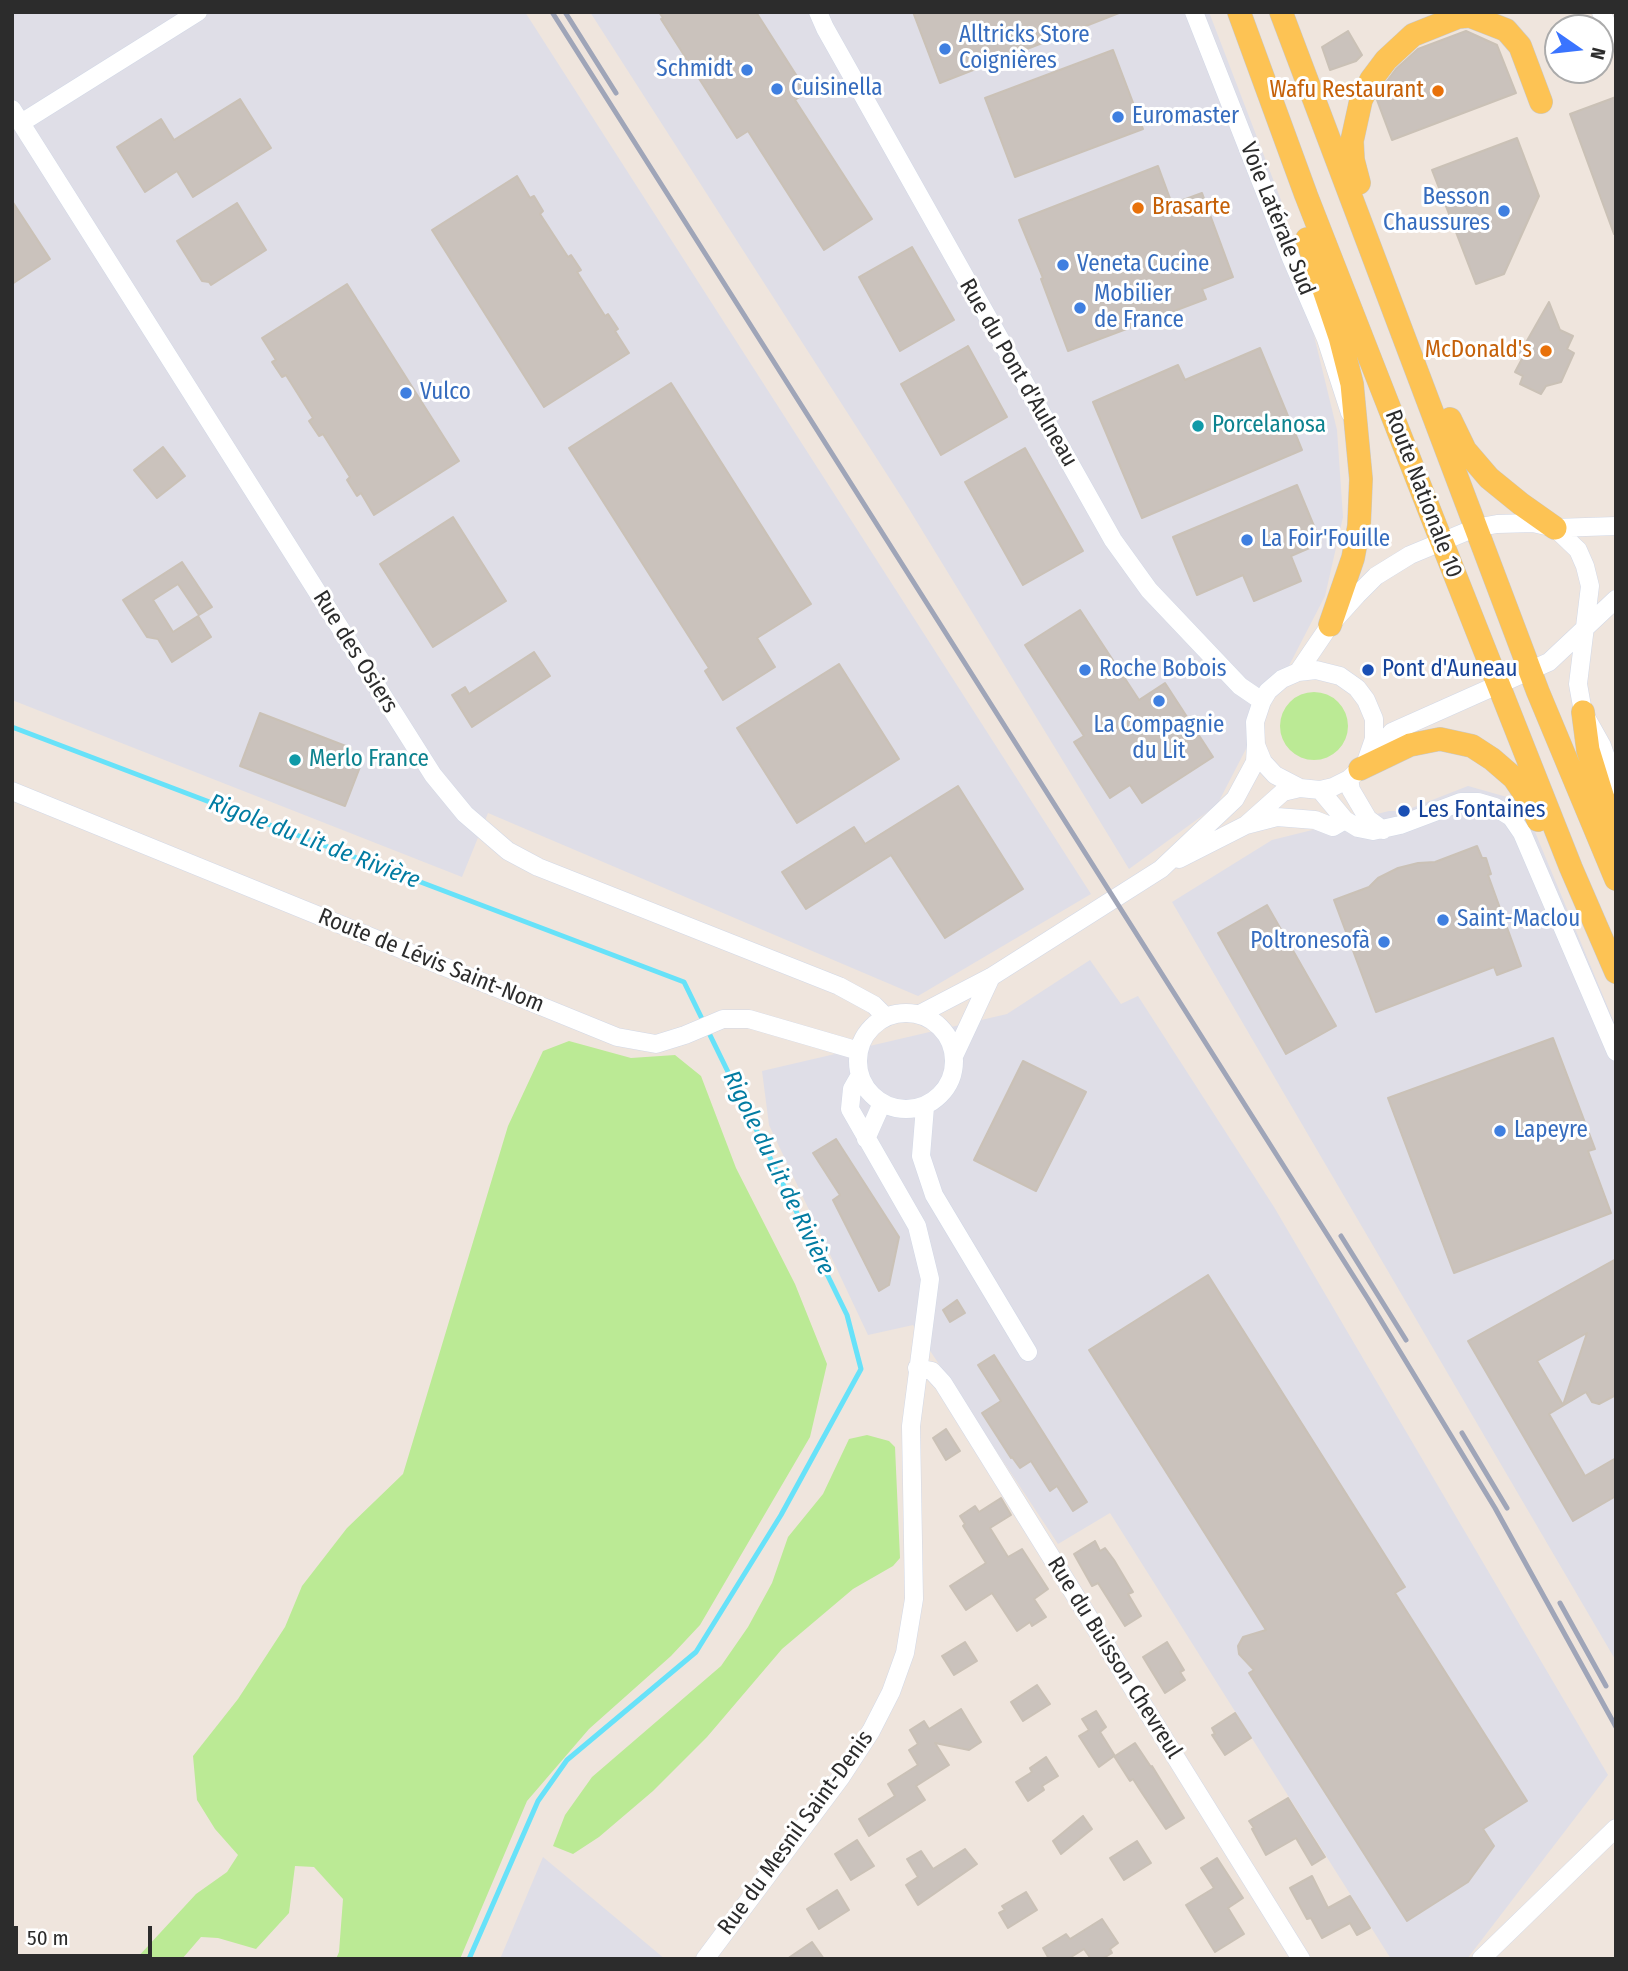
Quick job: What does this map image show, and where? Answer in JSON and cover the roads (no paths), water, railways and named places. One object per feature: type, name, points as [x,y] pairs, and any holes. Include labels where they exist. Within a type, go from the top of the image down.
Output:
[{"type":"main road","name":"Route Nationale 10","points":[[1239,12],[1306,195],[1441,541],[1571,868],[1616,972]]},
{"type":"main road","points":[[1281,12],[1475,528],[1542,701],[1612,868]]},
{"type":"main road","points":[[1354,203],[1360,180],[1353,160],[1352,141],[1361,100],[1371,80],[1413,35],[1458,17],[1470,16],[1506,30],[1520,46],[1541,102]]},
{"type":"main road","points":[[1306,195],[1300,219],[1340,337],[1352,384],[1361,479],[1359,526],[1353,558],[1330,625]]},
{"type":"main road","points":[[1423,384],[1441,394],[1465,450],[1489,478],[1521,505],[1555,528]]},
{"type":"main road","points":[[1583,712],[1588,751],[1609,818],[1612,868]]},
{"type":"main road","points":[[1358,769],[1410,745],[1440,739],[1472,746],[1493,759],[1514,778],[1531,803],[1549,847],[1571,868]]},
{"type":"street","name":"Rue des Osiers","points":[[198,12],[17,116],[433,775],[465,814],[508,851],[538,867],[839,986],[874,1005],[886,1017]]},
{"type":"street","name":"Rue du Pont d'Aulneau","points":[[818,12],[851,76],[1113,540],[1149,590],[1240,686],[1262,701]]},
{"type":"street","name":"Voie Latérale Sud","points":[[1194,12],[1291,258],[1326,339],[1355,427]]},
{"type":"street","points":[[1601,12],[1616,42]]},
{"type":"street","points":[[1298,672],[1330,625],[1376,576],[1410,555],[1475,528],[1507,522],[1534,523],[1555,528],[1616,526]]},
{"type":"street","points":[[1555,528],[1578,550],[1590,586],[1578,684],[1583,712],[1602,746],[1616,785]]},
{"type":"street","points":[[1246,825],[1283,792],[1300,788],[1321,790],[1358,769],[1392,732],[1549,662],[1616,599]]},
{"type":"street","points":[[1161,869],[1234,799],[1255,762],[1255,722],[1262,701],[1268,691],[1282,679],[1298,672],[1316,670],[1340,676],[1362,694],[1374,719],[1374,739],[1358,769],[1351,790],[1368,820],[1383,830]]},
{"type":"street","points":[[1256,745],[1263,762],[1275,775],[1300,788]]},
{"type":"street","points":[[1321,790],[1345,820],[1358,828],[1383,830],[1461,802],[1478,802],[1495,807],[1511,817],[1522,833],[1616,1052]]},
{"type":"street","name":"Route de Lévis Saint-Nom","points":[[12,791],[617,1037],[656,1044],[685,1035],[723,1018],[749,1018],[859,1051]]},
{"type":"street","points":[[920,1014],[991,977],[1161,869],[1246,825],[1277,817],[1315,820],[1333,827],[1345,820]]},
{"type":"street","points":[[955,1054],[951,1041],[933,1020],[920,1014],[903,1012],[874,1024],[864,1036],[859,1051],[860,1075],[872,1096],[882,1103],[896,1109],[925,1107],[945,1091],[951,1080],[955,1054],[991,977]]},
{"type":"street","name":"Rue du Mesnil Saint-Denis","points":[[705,1959],[841,1777],[881,1712],[902,1663],[914,1599],[911,1426],[930,1279],[922,1240],[908,1210],[850,1109],[852,1089],[860,1075]]},
{"type":"street","points":[[866,1139],[882,1103]]},
{"type":"street","points":[[925,1107],[921,1156],[934,1195],[1028,1352]]},
{"type":"street","name":"Rue du Buisson Chevreul","points":[[917,1368],[932,1371],[943,1383],[1301,1959]]},
{"type":"street","points":[[1481,1959],[1613,1830]]},
{"type":"waterway","name":"Rigole du Lit de Rivière","points":[[12,727],[684,982],[847,1315],[861,1369],[781,1515],[696,1652],[567,1760],[538,1801],[469,1959]]},
{"type":"railway","points":[[552,12],[1368,1299],[1495,1508],[1616,1727]]},
{"type":"railway","points":[[565,12],[616,93]]},
{"type":"railway","points":[[1341,1236],[1406,1340]]},
{"type":"railway","points":[[1462,1433],[1507,1508]]},
{"type":"railway","points":[[1560,1603],[1606,1686]]},
{"type":"place","name":"Alltricks Store Coignières","points":[[945,49]]},
{"type":"place","name":"Schmidt","points":[[747,70]]},
{"type":"place","name":"Cuisinella","points":[[777,89]]},
{"type":"place","name":"Wafu Restaurant","points":[[1438,91]]},
{"type":"place","name":"Euromaster","points":[[1118,117]]},
{"type":"place","name":"Brasarte","points":[[1138,208]]},
{"type":"place","name":"Besson Chaussures","points":[[1504,211]]},
{"type":"place","name":"Veneta Cucine","points":[[1063,265]]},
{"type":"place","name":"Mobilier de France","points":[[1080,308]]},
{"type":"place","name":"McDonald's","points":[[1546,351]]},
{"type":"place","name":"Vulco","points":[[406,393]]},
{"type":"place","name":"Porcelanosa","points":[[1198,426]]},
{"type":"place","name":"La Foir'Fouille","points":[[1247,540]]},
{"type":"place","name":"Roche Bobois","points":[[1085,670]]},
{"type":"place","name":"Pont d'Auneau","points":[[1368,670]]},
{"type":"place","name":"La Compagnie du Lit","points":[[1159,701]]},
{"type":"place","name":"Merlo France","points":[[295,760]]},
{"type":"place","name":"Les Fontaines","points":[[1404,811]]},
{"type":"place","name":"Saint-Maclou","points":[[1443,920]]},
{"type":"place","name":"Poltronesofà","points":[[1384,942]]},
{"type":"place","name":"Lapeyre","points":[[1500,1131]]}]
